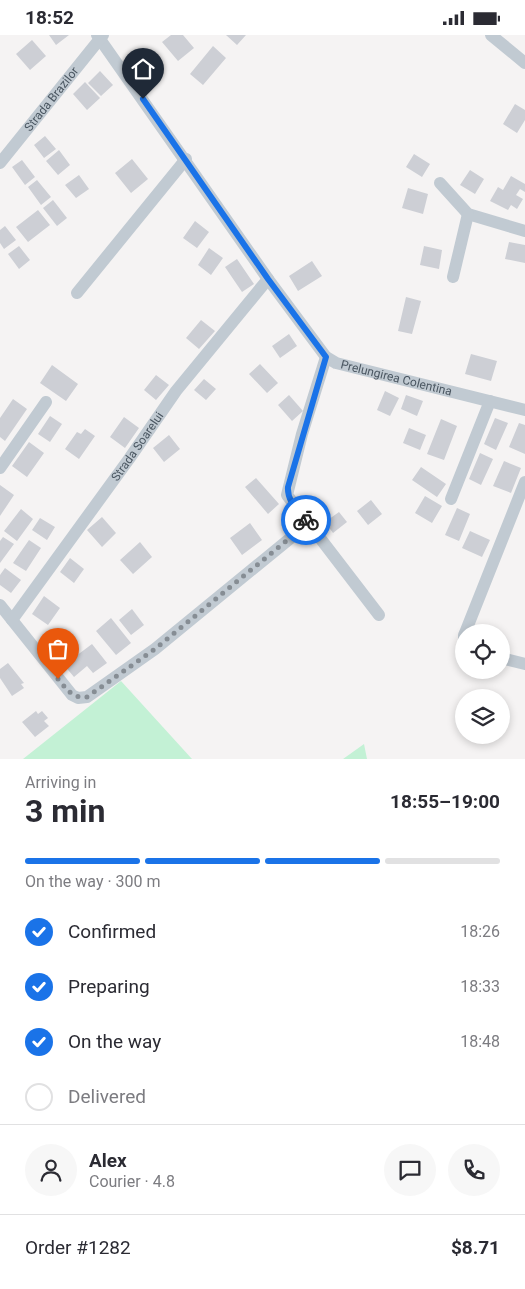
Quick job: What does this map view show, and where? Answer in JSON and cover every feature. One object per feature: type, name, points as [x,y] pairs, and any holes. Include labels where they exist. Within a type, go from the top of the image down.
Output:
[{"type":"street","points":[[491,35],[525,63]]},
{"type":"street","name":"Prelungirea Colentina","points":[[100,36],[268,279],[326,357],[336,363],[525,410]]},
{"type":"street","name":"Strada Brazilor","points":[[0,163],[100,36]]},
{"type":"street","points":[[77,293],[186,159]]},
{"type":"street","points":[[440,183],[468,214],[525,231]]},
{"type":"street","points":[[453,277],[468,214]]},
{"type":"street","name":"Strada Soarelui","points":[[12,620],[124,467],[176,391],[268,279]]},
{"type":"street","points":[[326,357],[287,495],[292,504],[379,615]]},
{"type":"street","points":[[451,499],[490,401]]},
{"type":"street","points":[[0,468],[46,403]]},
{"type":"street","points":[[470,624],[525,482]]},
{"type":"street","points":[[0,605],[72,695],[78,698],[87,697],[155,649],[308,523]]},
{"type":"street","points":[[510,660],[525,664]]},
{"type":"green space","points":[[121,681],[192,759],[23,759]]},
{"type":"green space","points":[[364,744],[367,759],[343,759]]},
{"type":"building","points":[[49,35],[69,35],[56,45]]},
{"type":"building","points":[[171,35],[183,35],[194,48],[178,61],[162,42]]},
{"type":"building","points":[[226,35],[246,35],[237,45]]},
{"type":"building","points":[[32,40],[46,56],[30,70],[16,54]]},
{"type":"building","points":[[213,46],[226,58],[203,85],[190,74]]},
{"type":"building","points":[[100,71],[113,85],[101,96],[88,83]]},
{"type":"building","points":[[85,82],[100,98],[87,110],[73,94]]},
{"type":"building","points":[[515,104],[525,110],[525,120],[517,133],[503,124]]},
{"type":"building","points":[[45,136],[56,149],[44,158],[34,145]]},
{"type":"building","points":[[59,150],[70,165],[58,175],[46,161]]},
{"type":"building","points":[[414,154],[430,164],[422,177],[406,167]]},
{"type":"building","points":[[132,159],[148,179],[131,193],[115,173]]},
{"type":"building","points":[[22,160],[35,177],[25,185],[12,167]]},
{"type":"building","points":[[470,170],[484,179],[475,194],[460,185]]},
{"type":"building","points":[[79,175],[89,189],[76,198],[65,185]]},
{"type":"building","points":[[511,176],[525,184],[525,192],[520,189],[516,195],[523,199],[517,209],[511,205],[508,210],[490,201],[498,187],[503,190]]},
{"type":"building","points":[[37,180],[51,197],[41,205],[28,187]]},
{"type":"building","points":[[408,188],[428,194],[423,214],[402,208]]},
{"type":"building","points":[[53,200],[67,218],[57,226],[43,208]]},
{"type":"building","points":[[38,210],[50,225],[28,242],[16,227]]},
{"type":"building","points":[[195,221],[209,232],[197,248],[183,238]]},
{"type":"building","points":[[5,226],[16,240],[4,249],[0,243],[0,230]]},
{"type":"building","points":[[509,242],[525,245],[525,263],[505,259]]},
{"type":"building","points":[[19,246],[30,260],[19,269],[8,254]]},
{"type":"building","points":[[424,246],[442,250],[439,269],[420,265]]},
{"type":"building","points":[[209,248],[223,258],[211,275],[198,265]]},
{"type":"building","points":[[237,259],[254,284],[242,292],[225,267]]},
{"type":"building","points":[[312,261],[322,276],[298,291],[289,276]]},
{"type":"building","points":[[406,297],[421,301],[412,334],[398,331]]},
{"type":"building","points":[[201,320],[215,331],[199,349],[186,338]]},
{"type":"building","points":[[289,334],[297,346],[280,358],[272,346]]},
{"type":"building","points":[[471,354],[497,361],[491,381],[465,374]]},
{"type":"building","points":[[260,364],[278,383],[267,393],[249,374]]},
{"type":"building","points":[[52,365],[78,384],[66,401],[40,383]]},
{"type":"building","points":[[156,375],[169,385],[156,400],[144,390]]},
{"type":"building","points":[[204,379],[216,389],[206,400],[194,390]]},
{"type":"building","points":[[385,391],[399,398],[390,416],[377,410]]},
{"type":"building","points":[[289,395],[303,411],[292,421],[278,405]]},
{"type":"building","points":[[406,395],[423,401],[417,416],[401,409]]},
{"type":"building","points":[[13,399],[27,409],[5,441],[0,437],[0,418]]},
{"type":"building","points":[[50,416],[62,424],[50,442],[38,434]]},
{"type":"building","points":[[124,417],[139,428],[125,448],[110,437]]},
{"type":"building","points":[[495,418],[508,423],[496,450],[484,444]]},
{"type":"building","points":[[441,419],[457,426],[444,460],[427,454]]},
{"type":"building","points":[[519,423],[525,425],[525,454],[509,447]]},
{"type":"building","points":[[409,428],[426,435],[420,450],[403,443]]},
{"type":"building","points":[[85,429],[95,436],[79,459],[65,449],[77,432],[81,434]]},
{"type":"building","points":[[169,435],[180,449],[164,462],[153,448]]},
{"type":"building","points":[[29,442],[44,453],[27,477],[12,466]]},
{"type":"building","points":[[480,453],[493,459],[481,485],[469,479]]},
{"type":"building","points":[[504,461],[521,468],[511,493],[493,486]]},
{"type":"building","points":[[421,467],[446,484],[437,497],[412,480]]},
{"type":"building","points":[[256,478],[279,504],[268,514],[245,487]]},
{"type":"building","points":[[0,485],[14,495],[0,516]]},
{"type":"building","points":[[425,496],[442,506],[432,523],[415,513]]},
{"type":"building","points":[[371,500],[382,514],[368,525],[357,511]]},
{"type":"building","points":[[457,508],[470,514],[459,541],[445,535]]},
{"type":"building","points":[[21,509],[33,519],[17,541],[4,531]]},
{"type":"building","points":[[339,512],[347,522],[333,533],[325,522]]},
{"type":"building","points":[[102,517],[116,533],[102,547],[87,530]]},
{"type":"building","points":[[40,518],[55,527],[47,540],[32,530]]},
{"type":"building","points":[[250,523],[262,540],[242,555],[230,538]]},
{"type":"building","points":[[470,531],[490,540],[482,557],[462,548]]},
{"type":"building","points":[[3,537],[14,544],[0,563],[0,541]]},
{"type":"building","points":[[29,540],[41,548],[26,571],[13,563]]},
{"type":"building","points":[[140,542],[152,557],[133,574],[120,560]]},
{"type":"building","points":[[70,558],[84,569],[74,583],[60,572]]},
{"type":"building","points":[[5,568],[21,580],[11,593],[0,585],[0,575]]},
{"type":"building","points":[[44,596],[60,608],[48,625],[32,614]]},
{"type":"building","points":[[132,609],[144,625],[131,635],[119,620]]},
{"type":"building","points":[[111,618],[131,643],[116,655],[96,631]]},
{"type":"building","points":[[92,644],[107,663],[93,673],[87,666],[74,677],[64,665]]},
{"type":"building","points":[[8,663],[24,683],[21,684],[24,688],[12,696],[0,678],[0,669]]},
{"type":"building","points":[[36,711],[38,714],[42,711],[48,718],[44,721],[49,726],[35,737],[22,722]]},
{"type":"way so far","points":[[58,679],[72,695],[78,698],[87,697],[155,649],[308,523],[306,520]]},
{"type":"route","points":[[143,99],[268,279],[326,357],[302,434],[287,495],[306,520]]}]
